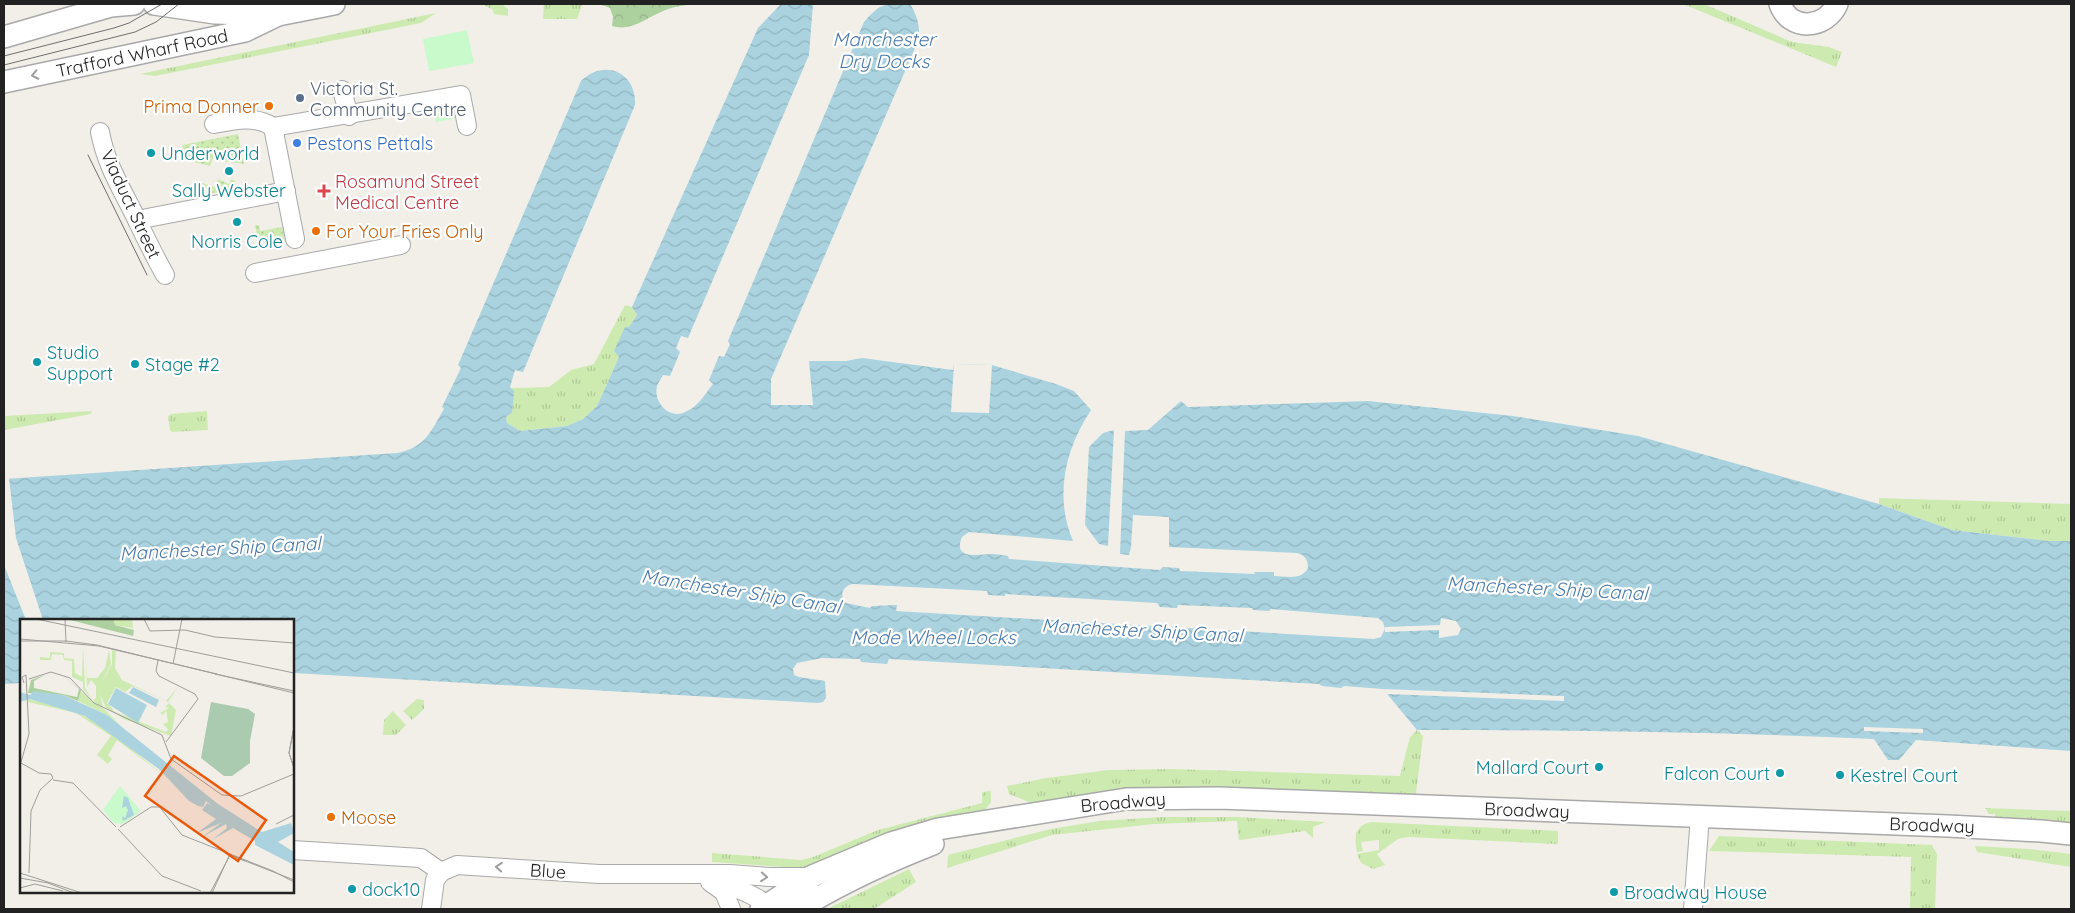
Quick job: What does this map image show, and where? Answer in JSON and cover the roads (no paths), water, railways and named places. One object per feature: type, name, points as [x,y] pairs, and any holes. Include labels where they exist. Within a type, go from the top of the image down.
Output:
[{"type":"street","points":[[4,37],[111,6],[134,4]]},
{"type":"street","points":[[164,4],[194,21]]},
{"type":"street","name":"Trafford Wharf Road","points":[[4,82],[168,46],[194,21],[278,15],[334,4]]},
{"type":"street","points":[[1775,5],[1793,20],[1811,25],[1828,18],[1837,4]]},
{"type":"street","name":"Trafford Wharf Road","points":[[194,21],[245,31],[278,15]]},
{"type":"street","points":[[342,90],[348,116]]},
{"type":"street","points":[[214,124],[242,119],[264,121],[273,127],[461,96],[468,126]]},
{"type":"street","points":[[273,127],[297,252]]},
{"type":"street","name":"Viaduct Street","points":[[100,132],[103,149],[116,182],[165,275]]},
{"type":"street","points":[[137,220],[286,191]]},
{"type":"street","points":[[255,274],[297,252],[400,245]]},
{"type":"street","name":"Broadway","points":[[770,908],[810,877],[892,843],[938,829],[1098,802],[1161,798],[1328,802],[1700,816],[2041,830],[2071,834]]},
{"type":"street","points":[[1693,909],[1700,816]]},
{"type":"street","name":"Broadway","points":[[799,909],[861,875],[985,822]]},
{"type":"street","name":"Broadway","points":[[770,908],[913,844],[934,837],[945,840]]},
{"type":"street","points":[[294,850],[421,858],[441,872],[435,880],[431,909]]},
{"type":"street","name":"Blue","points":[[441,872],[457,865],[565,872],[680,875],[729,874],[770,878],[810,877]]},
{"type":"street","points":[[680,875],[730,885],[770,908]]},
{"type":"street","points":[[710,882],[724,892],[731,909]]},
{"type":"water","points":[[781,4],[813,4],[809,55],[688,338],[681,336],[676,348],[680,352],[670,376],[663,375],[657,386],[657,398],[668,412],[679,414],[690,410],[701,400],[713,384],[709,380],[719,356],[724,357],[730,344],[728,341],[864,22],[879,8],[889,4],[910,4],[918,21],[919,39],[771,379],[771,405],[813,405],[809,361],[846,361],[862,358],[953,370],[954,364],[992,365],[1074,391],[1091,410],[1075,441],[1065,473],[1064,507],[1073,541],[969,532],[962,537],[960,545],[964,553],[1008,556],[1009,559],[1160,570],[1163,567],[1179,568],[1180,571],[1255,574],[1254,572],[1274,572],[1274,576],[1289,577],[1302,575],[1308,568],[1306,558],[1297,553],[1169,547],[1169,517],[1133,515],[1129,555],[1120,554],[1125,431],[1148,430],[1181,401],[1188,407],[1368,401],[1513,416],[1638,436],[1879,504],[1952,530],[2049,541],[2071,541],[2071,751],[1916,740],[1899,760],[1888,760],[1874,739],[1645,732],[1417,730],[1383,689],[1344,686],[1341,688],[1319,684],[889,659],[887,664],[861,662],[860,659],[822,658],[797,663],[793,669],[794,675],[825,681],[826,698],[823,702],[818,703],[294,673],[294,619],[20,619],[20,683],[4,684],[4,479],[397,453],[407,451],[421,443],[444,409],[442,407],[461,368],[458,365],[581,81],[599,70],[617,72],[625,77],[631,84],[635,105],[523,372],[515,370],[510,387],[514,391],[512,413],[506,417],[507,423],[520,431],[567,426],[583,419],[597,406],[619,357],[614,351],[625,327],[629,327],[637,315],[632,307],[758,28]],"holes":[[[853,584],[987,591],[988,595],[1005,596],[1005,594],[1157,603],[1160,607],[1177,608],[1178,605],[1252,608],[1253,610],[1269,611],[1271,609],[1378,618],[1383,622],[1385,629],[1381,637],[1374,639],[896,611],[897,605],[872,606],[870,608],[846,603],[842,594],[846,587]]]},
{"type":"water","points":[[1114,430],[1108,546],[1099,544],[1085,525],[1089,447],[1103,433]]},
{"type":"tram line","points":[[4,56],[114,28],[129,23],[162,4]]},
{"type":"tram line","points":[[4,65],[135,32],[156,22],[179,4]]},
{"type":"tram line","points":[[88,155],[147,275]]},
{"type":"place","name":"Victoria St. Community Centre","points":[[300,98]]},
{"type":"place","name":"Prima Donner","points":[[269,106]]},
{"type":"place","name":"Pestons Pettals","points":[[297,143]]},
{"type":"place","name":"Underworld","points":[[151,153]]},
{"type":"place","name":"Sally Webster","points":[[229,171]]},
{"type":"place","name":"Rosamund Street Medical Centre","points":[[324,191]]},
{"type":"place","name":"Norris Cole","points":[[237,222]]},
{"type":"place","name":"For Your Fries Only","points":[[316,231]]},
{"type":"place","name":"Studio Support","points":[[37,362]]},
{"type":"place","name":"Stage #2","points":[[135,364]]},
{"type":"place","name":"Mallard Court","points":[[1599,767]]},
{"type":"place","name":"Falcon Court","points":[[1780,773]]},
{"type":"place","name":"Kestrel Court","points":[[1840,775]]},
{"type":"place","name":"Moose","points":[[331,817]]},
{"type":"place","name":"dock10","points":[[352,889]]},
{"type":"place","name":"Broadway House","points":[[1614,892]]},
{"type":"water label","name":"Manchester Dry Docks","points":[[884,50]]},
{"type":"water label","name":"Manchester Ship Canal","points":[[220,548]]},
{"type":"water label","name":"Manchester Ship Canal","points":[[1547,588]]},
{"type":"water label","name":"Manchester Ship Canal","points":[[741,591]]},
{"type":"water label","name":"Manchester Ship Canal","points":[[1142,630]]},
{"type":"water label","name":"Mode Wheel Locks","points":[[933,637]]}]
